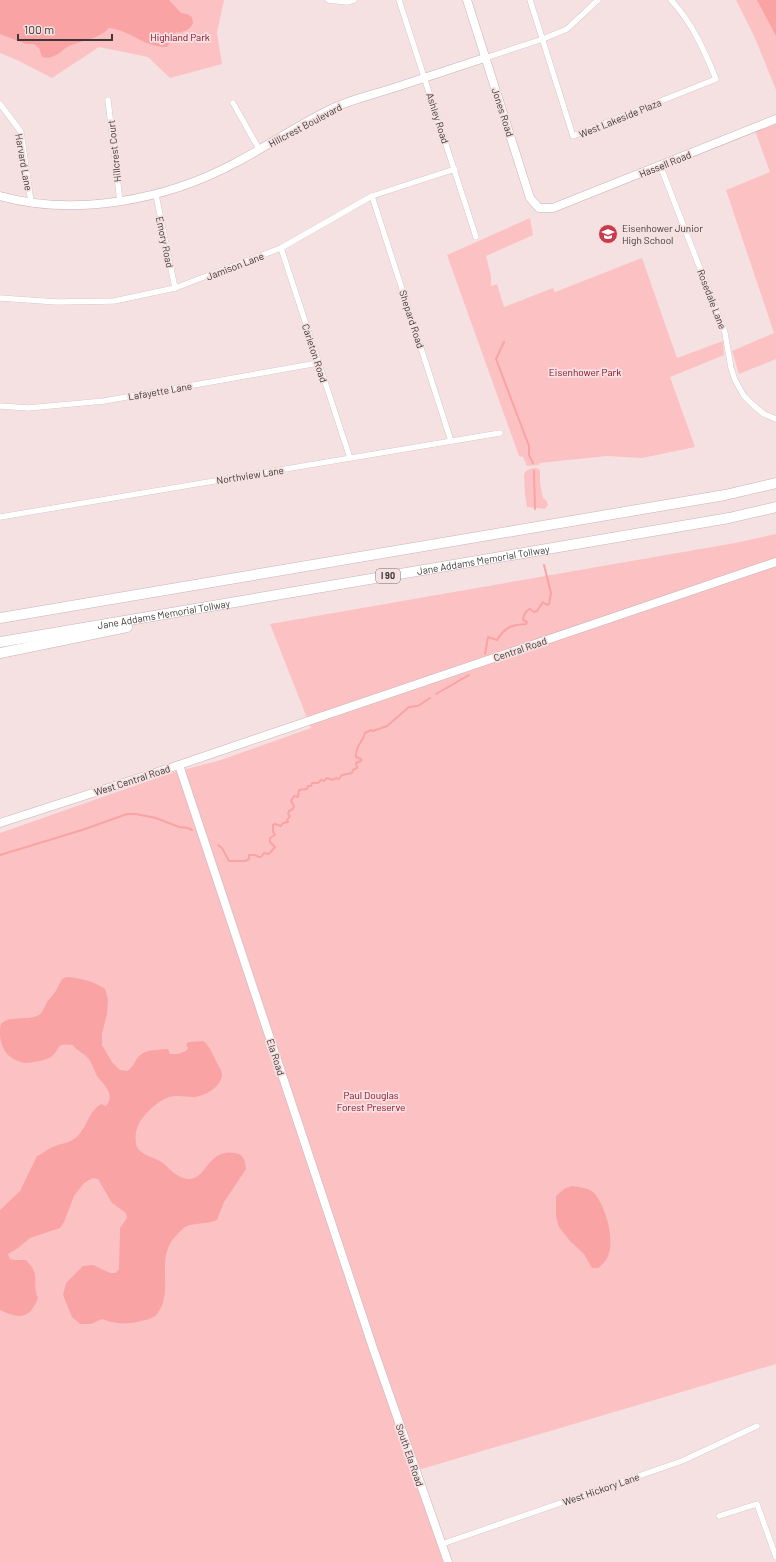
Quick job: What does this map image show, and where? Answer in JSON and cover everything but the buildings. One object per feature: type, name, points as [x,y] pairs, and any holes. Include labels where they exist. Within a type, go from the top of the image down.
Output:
[{"type":"highway","name":"I 90","points":[[0,618],[717,496],[776,483]]},
{"type":"highway","name":"Jane Addams Memorial Tollway","points":[[0,642],[729,518],[776,507]]},
{"type":"highway","points":[[0,653],[226,604]]},
{"type":"street","points":[[328,0],[347,2],[354,0]]},
{"type":"street","name":"Ashley Road","points":[[399,0],[476,238]]},
{"type":"street","name":"Jones Road","points":[[467,0],[530,198],[539,208],[553,208]]},
{"type":"street","points":[[530,0],[543,39]]},
{"type":"street","name":"Hillcrest Boulevard","points":[[0,196],[31,202],[89,204],[120,202],[156,195],[204,178],[260,149],[333,108],[543,39],[567,29],[598,0]]},
{"type":"street","name":"West Lakeside Plaza","points":[[543,39],[573,136],[716,79],[696,33],[671,0]]},
{"type":"street","name":"Hillcrest Court","points":[[108,100],[120,202]]},
{"type":"street","points":[[233,103],[260,149]]},
{"type":"street","name":"Harvard Lane","points":[[0,104],[21,132],[31,202]]},
{"type":"street","name":"Hassell Road","points":[[553,208],[776,119]]},
{"type":"street","name":"Rosedale Lane","points":[[660,166],[725,333],[731,368],[735,380],[744,396],[753,405],[764,414],[776,419]]},
{"type":"street","name":"Jamison Lane","points":[[0,298],[57,302],[114,301],[175,288],[281,248],[372,196],[455,170]]},
{"type":"street","name":"Emory Road","points":[[156,195],[175,288]]},
{"type":"street","name":"Shepard Road","points":[[372,196],[451,441]]},
{"type":"street","name":"Carleton Road","points":[[281,248],[350,458]]},
{"type":"street","name":"Lafayette Lane","points":[[0,406],[28,408],[104,401],[318,363]]},
{"type":"street","name":"Northview Lane","points":[[0,517],[500,433]]},
{"type":"street","name":"Central Road","points":[[263,737],[776,562]]},
{"type":"street","name":"West Central Road","points":[[0,823],[263,737]]},
{"type":"street","name":"Ela Road","points":[[179,765],[373,1348]]},
{"type":"street","name":"South Ela Road","points":[[373,1348],[448,1562]]},
{"type":"street","name":"West Hickory Lane","points":[[442,1544],[682,1461],[757,1426]]},
{"type":"street","points":[[719,1516],[757,1504],[776,1557]]},
{"type":"green space","name":"Highland Park","points":[[0,0],[224,0],[217,33],[222,64],[170,78],[148,57],[99,47],[52,78],[0,53]]},
{"type":"green space","points":[[736,0],[776,0],[776,90],[755,38]]},
{"type":"green space","points":[[776,119],[776,359],[739,374],[732,351],[774,333],[726,190],[770,172],[754,128]]},
{"type":"green space","name":"Eisenhower Park","points":[[530,218],[533,235],[486,256],[491,276],[491,286],[497,284],[504,307],[553,288],[555,292],[642,258],[677,358],[723,341],[724,355],[670,377],[695,447],[642,458],[607,456],[540,463],[539,465],[527,466],[523,457],[519,456],[447,255]]},
{"type":"green space","points":[[533,468],[540,470],[540,483],[543,498],[546,500],[548,505],[545,509],[527,507],[524,474],[526,471]]},
{"type":"green space","name":"Paul Douglas Forest Preserve","points":[[776,534],[776,1364],[415,1471],[448,1562],[0,1562],[0,833],[171,773],[221,760],[311,728],[270,624],[735,543]]},
{"type":"shaded area","points":[[0,0],[169,0],[181,13],[192,17],[193,23],[190,28],[181,32],[176,32],[167,47],[144,42],[117,29],[109,28],[100,35],[67,47],[53,57],[45,58],[42,57],[39,48],[34,44],[26,44],[0,34]]},
{"type":"shaded area","points":[[757,0],[776,0],[776,36]]},
{"type":"shaded area","points":[[67,977],[87,980],[105,989],[108,999],[107,1014],[102,1034],[102,1045],[112,1062],[120,1070],[127,1071],[132,1067],[137,1058],[145,1052],[168,1049],[170,1054],[178,1054],[186,1051],[188,1048],[186,1044],[189,1042],[203,1041],[209,1048],[222,1072],[219,1083],[207,1093],[197,1097],[169,1097],[159,1102],[150,1110],[139,1124],[136,1131],[136,1143],[139,1150],[163,1163],[177,1175],[188,1179],[199,1175],[213,1159],[226,1153],[235,1153],[242,1156],[245,1163],[246,1169],[224,1202],[217,1220],[190,1225],[182,1229],[170,1244],[166,1254],[164,1295],[162,1305],[157,1314],[154,1317],[131,1323],[112,1322],[102,1319],[91,1324],[80,1324],[72,1317],[63,1295],[66,1283],[83,1266],[93,1265],[110,1273],[116,1273],[119,1269],[120,1228],[127,1218],[126,1213],[112,1203],[98,1179],[93,1178],[84,1183],[74,1196],[64,1222],[60,1228],[30,1238],[8,1254],[10,1259],[26,1260],[34,1270],[35,1287],[38,1298],[35,1305],[27,1314],[23,1316],[13,1315],[0,1310],[0,1210],[20,1191],[37,1156],[78,1136],[94,1110],[101,1104],[106,1106],[109,1102],[110,1097],[108,1090],[97,1076],[89,1059],[73,1045],[63,1045],[59,1047],[49,1058],[25,1063],[14,1059],[3,1048],[0,1038],[1,1024],[8,1020],[30,1018],[39,1015],[62,979]]},
{"type":"shaded area","points":[[572,1186],[585,1188],[593,1192],[603,1207],[606,1216],[610,1233],[610,1249],[606,1260],[598,1268],[592,1268],[584,1254],[570,1241],[559,1227],[556,1217],[556,1196],[564,1189]]},
{"type":"waterway","points":[[504,342],[496,359],[529,446],[529,455],[533,463]]},
{"type":"waterway","points":[[534,471],[535,509]]},
{"type":"waterway","points":[[485,654],[488,637],[497,640],[506,629],[516,625],[526,624],[527,622],[523,620],[523,618],[525,613],[530,609],[534,612],[537,611],[543,602],[547,605],[549,604],[551,593],[544,565]]},
{"type":"waterway","points":[[436,694],[469,675]]},
{"type":"waterway","points":[[218,845],[222,848],[229,861],[245,861],[249,859],[249,855],[261,857],[264,853],[269,854],[275,847],[270,842],[270,838],[275,835],[273,832],[273,825],[275,824],[281,826],[283,823],[288,822],[287,820],[290,816],[288,814],[289,811],[293,809],[294,806],[291,801],[294,796],[298,797],[299,790],[307,789],[312,783],[318,783],[327,778],[333,780],[336,778],[339,779],[342,775],[352,773],[353,770],[357,768],[356,763],[361,761],[361,759],[356,757],[356,753],[365,733],[387,726],[409,707],[418,706],[430,698]]},
{"type":"waterway","points":[[0,855],[82,830],[127,814],[136,814],[156,818],[179,827],[192,830]]},
{"type":"place","name":"Eisenhower Junior High School","points":[[608,234]]}]
